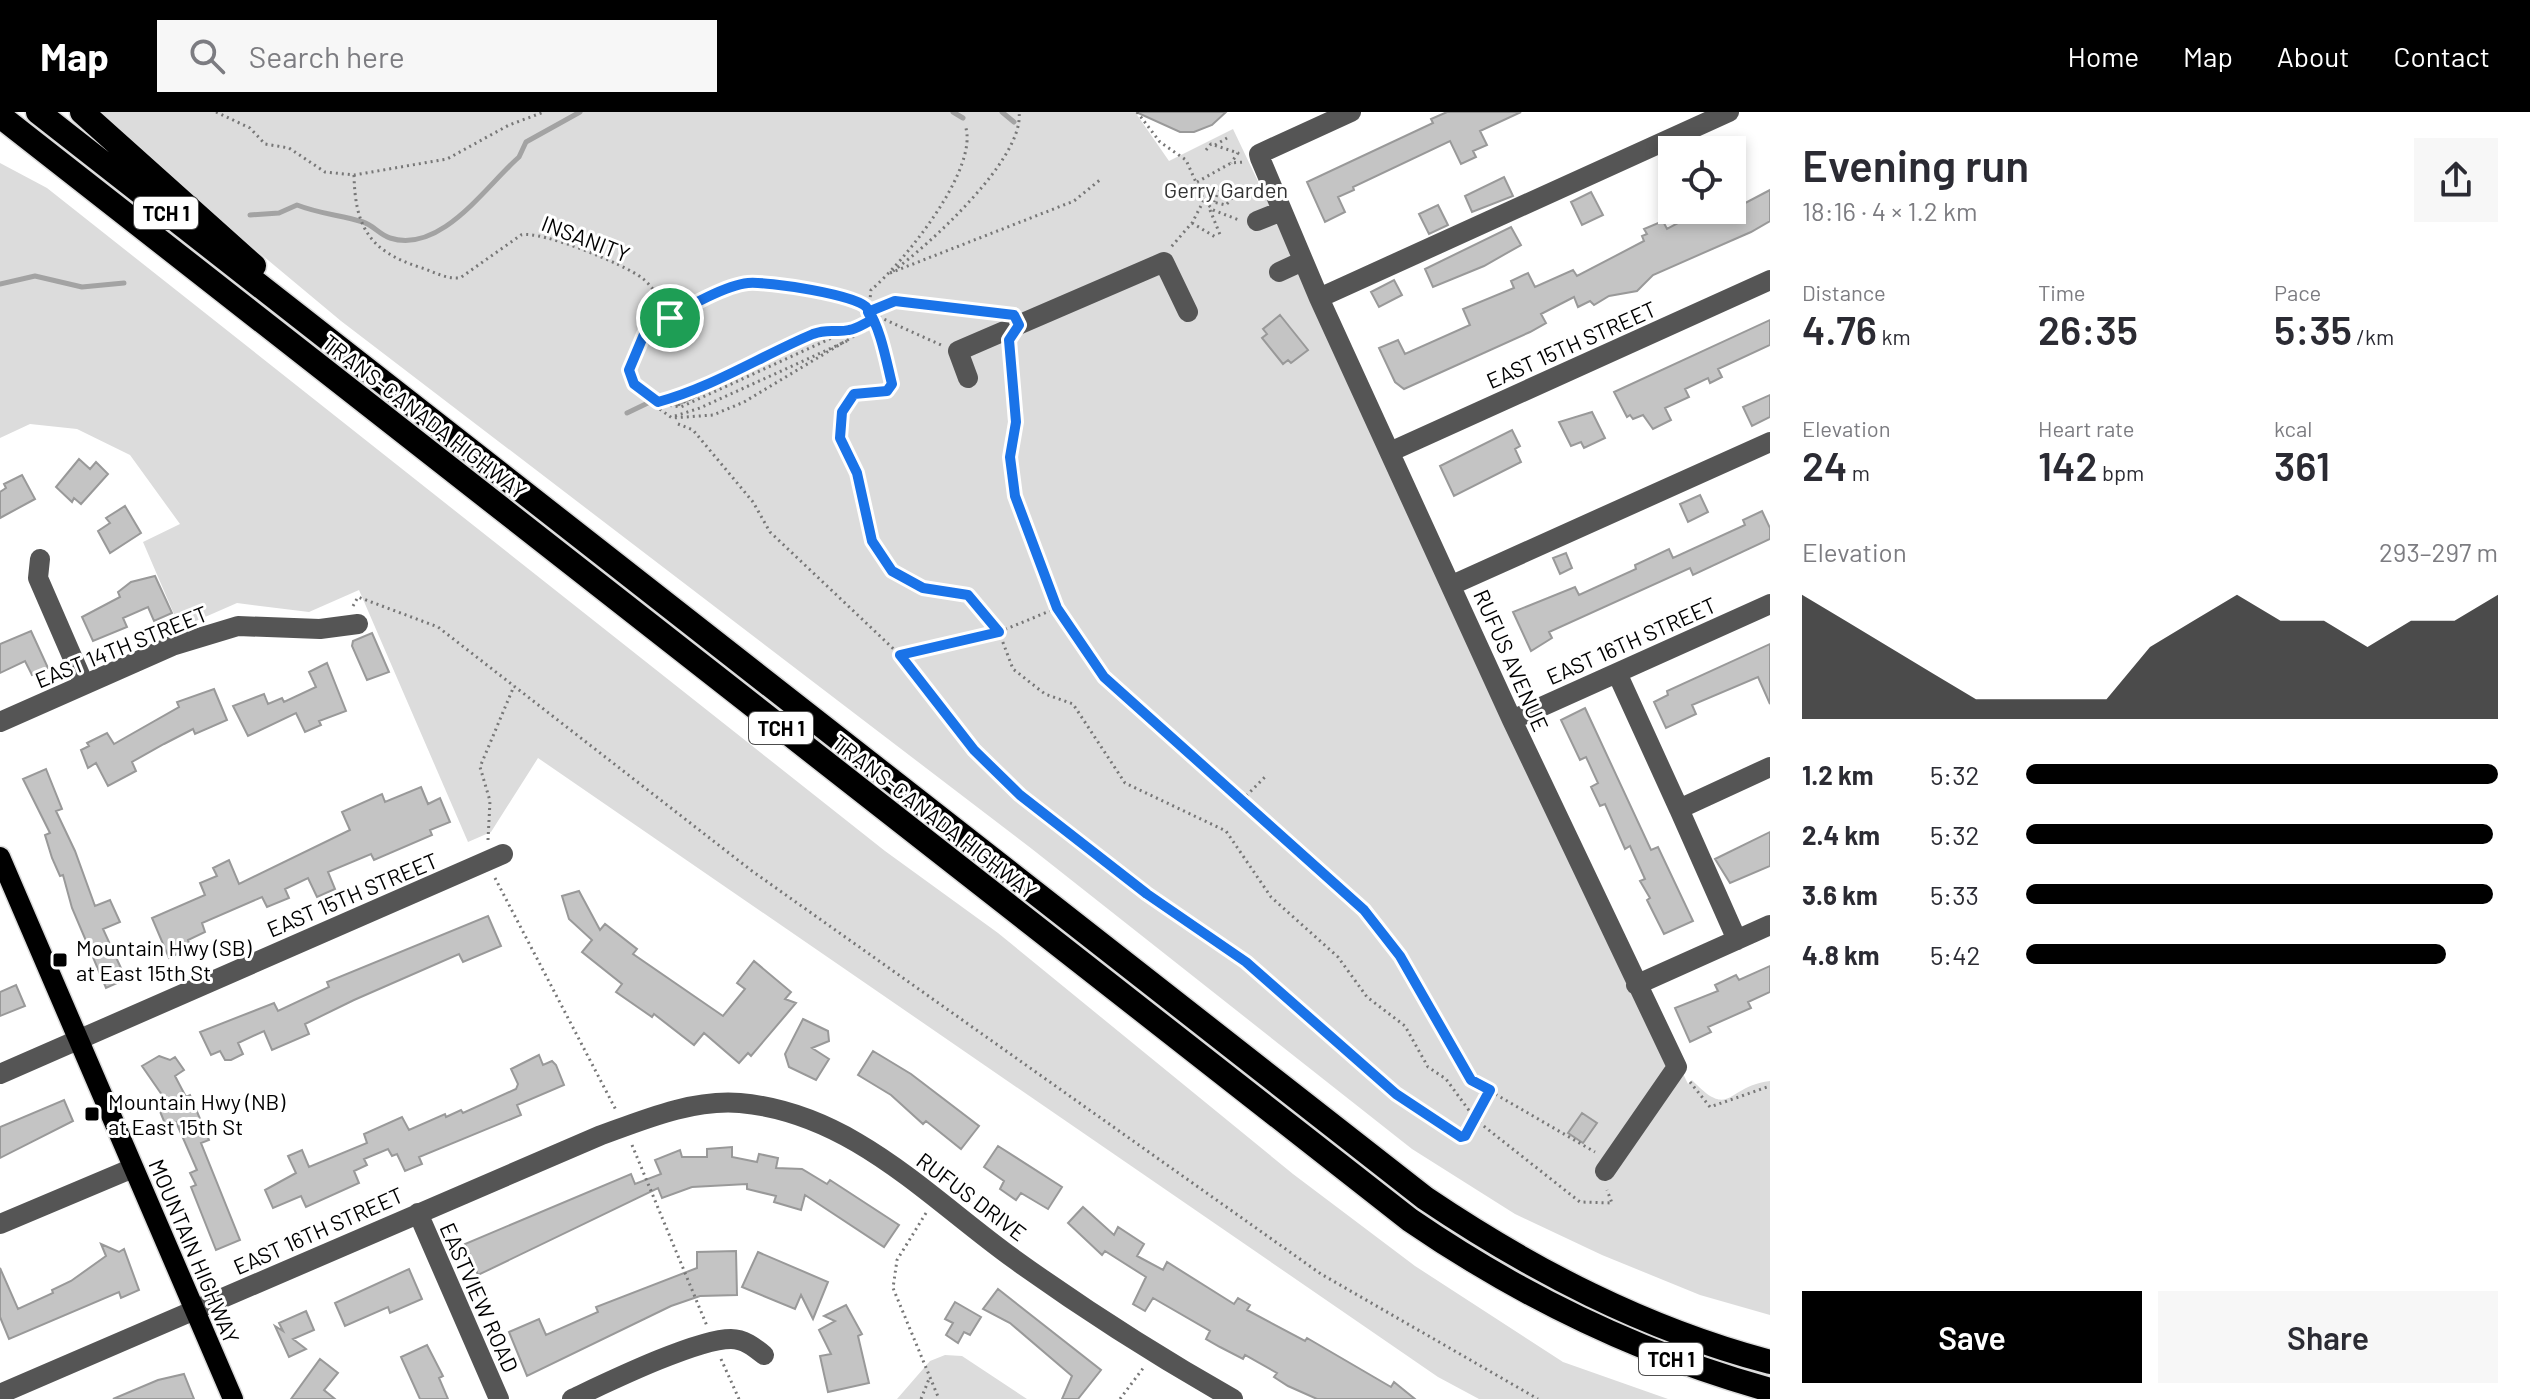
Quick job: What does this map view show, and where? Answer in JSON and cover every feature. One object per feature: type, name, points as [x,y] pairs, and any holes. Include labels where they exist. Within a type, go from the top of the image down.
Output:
[{"type":"highway","name":"TRANS-CANADA HIGHWAY","points":[[38,112],[1425,1198],[1476,1233],[1587,1294],[1696,1340],[1770,1362]]},
{"type":"highway","points":[[82,112],[241,252],[294,314]]},
{"type":"highway","name":"TRANS-CANADA HIGHWAY","points":[[0,116],[1410,1220],[1473,1262],[1576,1318],[1687,1365],[1770,1390]]},
{"type":"main road","name":"MOUNTAIN HIGHWAY","points":[[0,857],[233,1399]]},
{"type":"street","points":[[1259,156],[1351,112]]},
{"type":"street","points":[[1319,298],[1729,112]]},
{"type":"street","name":"RUFUS AVENUE","points":[[1259,156],[1269,217],[1303,261],[1512,720],[1677,1067]]},
{"type":"street","points":[[1279,272],[1303,261]]},
{"type":"street","points":[[968,378],[958,351],[1164,262],[1188,312]]},
{"type":"street","name":"EAST 15TH STREET","points":[[1392,451],[1770,280]]},
{"type":"street","points":[[1452,585],[1770,442]]},
{"type":"street","points":[[40,559],[38,578],[84,684]]},
{"type":"street","name":"EAST 16TH STREET","points":[[1512,720],[1770,604]]},
{"type":"street","name":"EAST 14TH STREET","points":[[0,722],[172,646],[238,626],[292,629],[349,625]]},
{"type":"street","points":[[1617,673],[1737,940]]},
{"type":"street","points":[[1679,809],[1770,767]]},
{"type":"street","name":"EAST 15TH STREET","points":[[0,1074],[495,859]]},
{"type":"street","points":[[1636,985],[1770,925]]},
{"type":"street","points":[[1605,1171],[1677,1067]]},
{"type":"street","name":"RUFUS DRIVE","points":[[658,1115],[704,1105],[738,1103],[794,1115],[832,1128],[864,1145],[1108,1327],[1233,1399]]},
{"type":"street","name":"EAST 16TH STREET","points":[[0,1394],[418,1213],[624,1126],[658,1115]]},
{"type":"street","points":[[0,1224],[133,1168]]},
{"type":"street","name":"EASTVIEW ROAD","points":[[418,1213],[499,1399]]},
{"type":"street","points":[[572,1399],[682,1353],[730,1339],[740,1341],[764,1355]]},
{"type":"path","points":[[216,112],[250,128],[265,144],[289,148],[325,172],[354,175],[447,159],[509,125],[544,112]]},
{"type":"path","points":[[868,312],[871,290],[966,209],[1016,134],[1019,112]]},
{"type":"path","points":[[1137,112],[1160,142],[1186,160],[1209,207],[1219,238],[1192,223]]},
{"type":"path","points":[[890,273],[944,201],[964,154],[967,140],[965,125]]},
{"type":"path","points":[[1215,145],[1227,138]]},
{"type":"path","points":[[1206,150],[1211,144],[1238,153],[1231,163]]},
{"type":"path","points":[[1197,182],[1231,163],[1259,156]]},
{"type":"path","name":"INSANITY","points":[[354,175],[354,206],[366,233],[391,258],[402,263],[448,279],[460,278],[521,235],[531,233],[563,242],[641,277],[657,294],[670,318]]},
{"type":"path","points":[[890,273],[1074,201],[1101,179]]},
{"type":"path","points":[[1204,200],[1226,205],[1232,198],[1225,189],[1218,192],[1214,202]]},
{"type":"path","points":[[1139,272],[1179,240],[1204,200]]},
{"type":"path","points":[[1209,207],[1231,219],[1269,217]]},
{"type":"path","points":[[859,333],[758,394],[713,415],[690,418],[667,415],[645,400],[629,370],[645,332],[686,308],[748,283],[818,292],[859,302],[875,325],[892,384],[887,391],[854,394],[842,412],[840,438],[857,473],[872,541],[892,571],[923,588],[968,595],[999,632],[1013,669],[1045,694],[1073,704],[1125,783],[1226,831],[1271,897],[1338,957],[1367,997],[1405,1026],[1428,1067],[1446,1079],[1476,1120],[1580,1202],[1612,1203],[1604,1157],[1471,1080],[1400,956],[1364,910],[1104,677],[1057,608],[1015,496],[1010,457],[1016,422],[1009,340],[1019,325],[1014,315],[895,301],[868,312]]},
{"type":"path","points":[[868,312],[930,342],[958,351]]},
{"type":"path","points":[[634,384],[653,403],[674,407],[720,392],[872,320]]},
{"type":"path","points":[[667,415],[700,408],[875,325]]},
{"type":"path","points":[[634,384],[658,402],[676,398],[820,332],[835,328],[847,331]]},
{"type":"path","points":[[674,407],[801,346],[820,332]]},
{"type":"path","points":[[678,424],[693,430],[753,502],[770,532],[900,655],[974,750],[1020,795],[1147,894],[1246,962],[1396,1094],[1461,1137],[1476,1120],[1490,1090]]},
{"type":"path","points":[[349,625],[358,597],[438,627],[752,871],[1321,1274],[1538,1399]]},
{"type":"path","points":[[900,655],[999,632],[1057,608]]},
{"type":"path","points":[[514,686],[480,767],[490,801],[495,859],[624,1126],[739,1399]]},
{"type":"path","points":[[1242,800],[1266,776]]},
{"type":"path","points":[[1677,1067],[1710,1107],[1770,1086]]},
{"type":"path","points":[[936,1199],[911,1231],[897,1260],[893,1288],[939,1399]]},
{"type":"path","points":[[1120,1399],[1154,1355]]},
{"type":"path","points":[[921,1399],[929,1379]]},
{"type":"green space","name":"Gerry Garden","points":[[70,112],[1135,112],[1169,161],[1233,129],[1688,1084],[1692,1080],[1714,1098],[1722,1100],[1770,1081],[1770,1315],[1700,1295],[1602,1255],[1515,1214],[1412,1149],[1032,849],[341,321],[190,195]]},
{"type":"green space","points":[[0,163],[47,188],[885,851],[998,933],[1293,1174],[1415,1266],[1563,1362],[1668,1399],[1479,1399],[1438,1377],[538,758],[491,832],[468,842],[359,590],[309,612],[237,603],[180,628],[143,542],[180,524],[130,455],[77,429],[30,424],[0,438]]},
{"type":"green space","points":[[945,1355],[962,1356],[1027,1399],[897,1399],[930,1361]]},
{"type":"building","points":[[1136,112],[1226,112],[1212,125],[1194,132],[1180,132]]},
{"type":"building","points":[[1447,112],[1521,112],[1480,131],[1487,145],[1473,151],[1476,157],[1461,164],[1450,141],[1353,187],[1354,190],[1338,197],[1345,212],[1325,222],[1307,182],[1433,123],[1431,119]]},
{"type":"building","points":[[1504,177],[1513,196],[1472,212],[1465,196]]},
{"type":"building","points":[[1770,190],[1770,221],[1653,275],[1637,291],[1609,296],[1594,305],[1590,301],[1578,307],[1574,297],[1541,314],[1546,323],[1530,332],[1404,389],[1395,382],[1379,348],[1398,340],[1405,354],[1470,325],[1463,309],[1514,288],[1511,281],[1528,273],[1535,287],[1573,270],[1577,276],[1644,241],[1642,236],[1647,234],[1644,229],[1658,223],[1664,224],[1667,229],[1676,224],[1746,224],[1746,203]]},
{"type":"building","points":[[1591,192],[1603,215],[1582,225],[1571,202]]},
{"type":"building","points":[[1438,205],[1448,225],[1429,234],[1419,214]]},
{"type":"building","points":[[1511,227],[1521,245],[1484,266],[1433,287],[1425,269]]},
{"type":"building","points":[[1394,280],[1402,295],[1379,307],[1371,292]]},
{"type":"building","points":[[1280,315],[1308,350],[1291,363],[1288,360],[1283,364],[1262,338],[1267,334],[1263,329]]},
{"type":"building","points":[[1770,320],[1770,345],[1718,369],[1722,377],[1710,383],[1708,378],[1685,389],[1689,397],[1665,408],[1671,420],[1653,429],[1643,415],[1633,419],[1630,415],[1627,417],[1614,392]]},
{"type":"building","points":[[1770,395],[1770,417],[1752,426],[1743,407]]},
{"type":"building","points":[[1592,412],[1605,438],[1584,448],[1581,442],[1571,446],[1559,422]]},
{"type":"building","points":[[1512,430],[1520,446],[1515,449],[1521,462],[1454,496],[1440,466]]},
{"type":"building","points":[[79,459],[90,469],[96,462],[108,474],[81,504],[74,498],[72,502],[56,487]]},
{"type":"building","points":[[22,475],[35,499],[0,518],[0,492],[6,488],[4,484]]},
{"type":"building","points":[[1700,495],[1708,512],[1688,522],[1680,504]]},
{"type":"building","points":[[125,506],[141,533],[110,553],[98,531],[110,523],[106,518]]},
{"type":"building","points":[[1762,511],[1770,528],[1770,539],[1693,575],[1690,568],[1549,632],[1552,638],[1531,651],[1513,612],[1575,587],[1579,595],[1636,569],[1635,565],[1669,549],[1673,558],[1745,525],[1743,520]]},
{"type":"building","points":[[1566,553],[1572,568],[1560,574],[1553,558]]},
{"type":"building","points":[[155,576],[172,613],[154,621],[148,607],[123,618],[127,627],[93,641],[82,617],[120,597],[118,592],[131,582]]},
{"type":"building","points":[[31,631],[48,668],[32,675],[25,661],[0,673],[0,644]]},
{"type":"building","points":[[372,633],[389,672],[367,680],[352,646],[353,641]]},
{"type":"building","points":[[1770,644],[1770,704],[1758,677],[1692,705],[1696,714],[1666,728],[1654,702],[1668,695],[1667,691]]},
{"type":"building","points":[[327,663],[346,711],[319,721],[321,725],[305,732],[296,713],[248,736],[233,706],[264,694],[268,704],[282,698],[284,702],[316,687],[309,672]]},
{"type":"building","points":[[214,689],[227,720],[195,734],[193,729],[164,744],[132,762],[136,771],[108,786],[96,763],[88,768],[81,750],[89,746],[87,743],[107,733],[114,744],[179,707],[177,702]]},
{"type":"building","points":[[1585,708],[1651,850],[1658,847],[1693,921],[1664,934],[1647,900],[1650,898],[1640,881],[1645,879],[1630,846],[1625,849],[1605,804],[1600,806],[1591,787],[1598,783],[1586,757],[1580,760],[1561,720]]},
{"type":"building","points":[[46,769],[62,809],[56,811],[95,906],[110,900],[120,922],[103,929],[126,979],[106,988],[72,908],[63,875],[60,876],[52,858],[45,835],[50,833],[23,779]]},
{"type":"building","points":[[421,787],[428,804],[440,798],[450,822],[430,830],[432,835],[374,860],[371,854],[328,872],[335,889],[317,897],[308,878],[285,889],[289,898],[267,907],[262,897],[202,923],[205,932],[188,940],[190,946],[186,950],[169,958],[152,918],[205,895],[200,883],[217,876],[213,868],[229,860],[239,884],[350,830],[342,812],[382,794],[385,802]]},
{"type":"building","points":[[1770,832],[1770,866],[1730,883],[1715,859]]},
{"type":"building","points":[[579,891],[600,930],[605,924],[637,949],[633,954],[723,1016],[745,989],[737,983],[754,961],[791,992],[785,999],[796,1003],[751,1056],[748,1053],[739,1063],[704,1033],[694,1045],[654,1014],[652,1017],[616,992],[622,984],[582,952],[592,940],[569,919],[562,896]]},
{"type":"building","points":[[488,916],[501,946],[463,962],[459,954],[354,1000],[305,1024],[309,1034],[272,1050],[264,1031],[238,1043],[243,1054],[225,1060],[220,1051],[211,1055],[200,1032],[274,1003],[278,1011],[329,987],[327,982]]},
{"type":"building","points":[[1770,966],[1770,992],[1748,1002],[1751,1008],[1708,1027],[1711,1032],[1690,1042],[1675,1008],[1718,991],[1715,985],[1736,975],[1739,980]]},
{"type":"building","points":[[16,985],[25,1006],[0,1016],[0,992]]},
{"type":"building","points":[[803,1019],[828,1031],[829,1041],[812,1048],[829,1059],[816,1080],[789,1067],[785,1054]]},
{"type":"building","points":[[873,1051],[911,1074],[979,1126],[961,1149],[926,1121],[923,1124],[891,1095],[858,1075]]},
{"type":"building","points":[[539,1055],[543,1065],[552,1061],[556,1065],[564,1085],[517,1105],[521,1115],[419,1157],[422,1164],[405,1171],[397,1154],[392,1156],[388,1149],[364,1159],[367,1165],[354,1171],[359,1183],[306,1207],[301,1196],[273,1208],[265,1190],[296,1173],[288,1156],[302,1150],[309,1167],[367,1143],[364,1134],[402,1117],[409,1130],[445,1114],[446,1117],[461,1110],[463,1113],[516,1089],[518,1084],[511,1069]]},
{"type":"building","points":[[159,1056],[170,1060],[175,1057],[184,1070],[175,1076],[186,1097],[190,1095],[209,1140],[201,1143],[240,1240],[216,1250],[191,1187],[196,1185],[190,1173],[197,1170],[176,1122],[166,1126],[159,1109],[169,1105],[142,1066]]},
{"type":"building","points":[[64,1100],[73,1121],[0,1158],[0,1127]]},
{"type":"building","points":[[1582,1113],[1597,1123],[1583,1143],[1568,1133]]},
{"type":"building","points":[[998,1146],[1062,1187],[1048,1209],[1021,1193],[1016,1200],[1000,1189],[1004,1181],[984,1167]]},
{"type":"building","points":[[732,1147],[732,1157],[757,1162],[759,1154],[778,1158],[776,1168],[802,1169],[827,1184],[830,1180],[899,1225],[884,1247],[805,1195],[801,1210],[774,1202],[776,1196],[747,1189],[747,1184],[692,1187],[662,1198],[658,1188],[478,1275],[465,1244],[631,1174],[635,1184],[661,1174],[655,1160],[680,1150],[682,1157],[707,1157],[707,1149]]},
{"type":"building","points":[[1083,1207],[1114,1235],[1118,1227],[1144,1244],[1137,1256],[1163,1270],[1167,1262],[1234,1304],[1238,1298],[1250,1305],[1247,1310],[1305,1341],[1307,1338],[1391,1387],[1394,1382],[1415,1399],[1317,1399],[1288,1386],[1274,1377],[1277,1373],[1245,1355],[1243,1359],[1206,1339],[1210,1331],[1153,1298],[1145,1311],[1133,1304],[1146,1277],[1105,1251],[1102,1255],[1068,1223]]},
{"type":"building","points":[[101,1244],[119,1252],[124,1249],[139,1290],[121,1298],[119,1292],[9,1339],[0,1317],[0,1268],[18,1309],[53,1293],[52,1290],[71,1281],[106,1256]]},
{"type":"building","points":[[736,1251],[737,1295],[700,1296],[671,1306],[527,1376],[509,1332],[539,1319],[546,1335],[598,1312],[596,1307],[697,1268],[697,1252]]},
{"type":"building","points":[[758,1252],[828,1282],[813,1319],[801,1295],[795,1309],[742,1287]]},
{"type":"building","points":[[409,1269],[422,1299],[390,1313],[388,1307],[345,1326],[335,1303]]},
{"type":"building","points":[[998,1289],[1101,1370],[1078,1399],[1062,1399],[1072,1376],[1010,1323],[983,1309]]},
{"type":"building","points":[[955,1302],[981,1317],[970,1335],[964,1332],[958,1343],[946,1335],[953,1323],[945,1319]]},
{"type":"building","points":[[846,1305],[862,1334],[858,1336],[869,1383],[828,1392],[820,1356],[831,1354],[819,1330],[835,1321],[824,1316]]},
{"type":"building","points":[[306,1311],[314,1330],[293,1339],[306,1349],[289,1357],[275,1326],[283,1331],[279,1323]]},
{"type":"building","points":[[427,1345],[443,1376],[439,1378],[448,1399],[420,1399],[401,1357]]},
{"type":"building","points":[[320,1359],[338,1373],[324,1390],[335,1399],[291,1399]]},
{"type":"building","points":[[184,1374],[194,1399],[113,1399],[158,1380]]},
{"type":"waterway","points":[[250,215],[279,213],[297,205],[363,222],[390,238],[409,240],[427,236],[461,215],[477,200],[519,157],[526,142],[580,112]]},
{"type":"waterway","points":[[953,112],[963,118]]},
{"type":"waterway","points":[[1002,112],[1014,122]]},
{"type":"waterway","points":[[0,284],[35,276],[82,287],[124,283]]},
{"type":"waterway","points":[[661,397],[677,404],[713,387]]},
{"type":"waterway","points":[[627,413],[652,401]]},
{"type":"place","name":"Mountain Hwy (SB) at East 15th St","points":[[60,960]]},
{"type":"place","name":"Mountain Hwy (NB) at East 15th St","points":[[92,1114]]},
{"type":"route","points":[[670,318],[645,332],[629,370],[634,384],[658,402],[710,384],[764,355],[817,333],[835,328],[852,329],[872,320],[868,312],[895,301],[1014,315],[1019,325],[1009,340],[1008,355],[1016,422],[1010,457],[1015,496],[1057,608],[1104,677],[1364,910],[1400,956],[1471,1080],[1490,1090],[1465,1136],[1461,1137],[1396,1094],[1246,962],[1147,894],[1020,795],[974,750],[900,655],[999,632],[968,595],[923,588],[892,571],[872,541],[857,473],[840,438],[842,412],[854,394],[887,391],[892,384],[876,328],[871,318],[868,312],[867,308],[859,302],[818,292],[748,283],[686,308],[670,318]]}]
